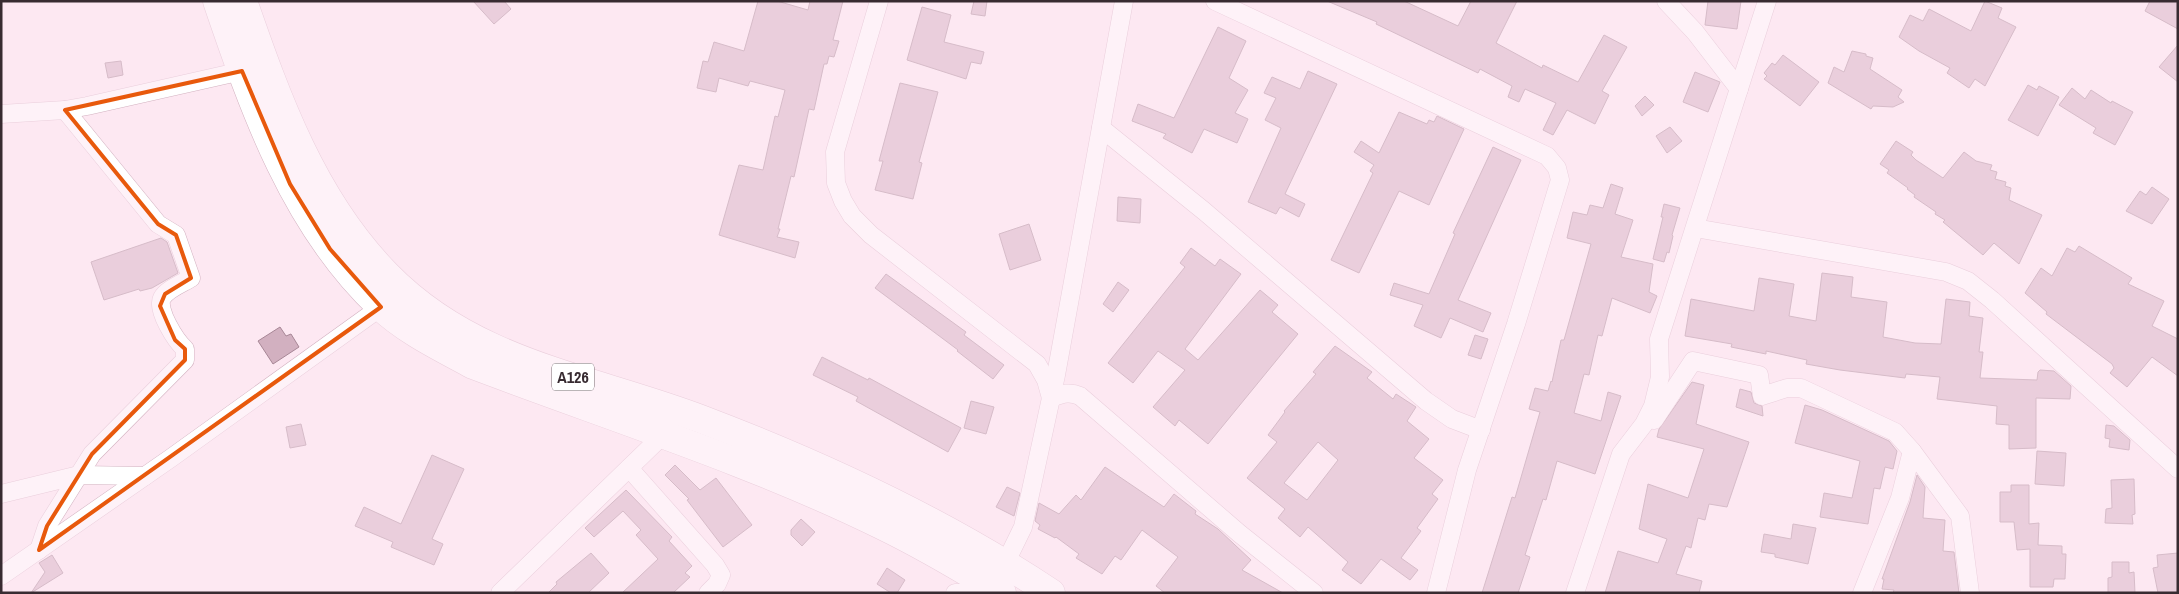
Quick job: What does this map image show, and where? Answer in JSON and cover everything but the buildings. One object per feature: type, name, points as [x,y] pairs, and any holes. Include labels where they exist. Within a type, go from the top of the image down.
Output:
[{"type":"highway","name":"A126","points":[[217,1],[242,71],[271,142],[310,220],[330,250],[381,307],[438,345],[473,365],[747,468],[883,526],[999,581],[1051,593]]},
{"type":"highway","name":"A126","points":[[243,1],[298,141],[315,178],[332,208],[348,231],[388,276],[439,319],[498,351],[692,416],[780,450],[930,522],[999,581]]},
{"type":"street","points":[[879,1],[836,152],[836,183],[843,201],[852,216],[871,235],[1037,364],[1046,380],[1051,398]]},
{"type":"street","points":[[955,593],[974,593],[999,581],[1023,527],[1051,398],[1124,1]]},
{"type":"street","points":[[1215,1],[1546,156],[1557,168],[1560,180],[1516,324],[1467,470],[1436,593]]},
{"type":"street","points":[[1666,1],[1701,40],[1739,89]]},
{"type":"street","points":[[1576,593],[1620,454],[1644,424],[1653,406],[1660,377],[1659,339],[1767,1]]},
{"type":"street","points":[[1,114],[65,110],[242,71]]},
{"type":"street","points":[[39,550],[47,526],[92,454],[185,360],[185,349],[175,340],[160,306],[161,299],[165,294],[191,278],[176,235],[158,224],[65,110]]},
{"type":"street","points":[[1101,128],[1219,224],[1426,401],[1452,419],[1481,430]]},
{"type":"street","points":[[1695,228],[1946,272],[1968,281],[1992,300],[2178,469]]},
{"type":"street","points":[[1,576],[145,476],[381,307]]},
{"type":"street","points":[[1620,454],[1643,435],[1693,361],[1759,375],[1762,396],[1787,388],[1801,388],[1895,432],[1912,451],[1960,516],[1970,593]]},
{"type":"street","points":[[1051,398],[1064,393],[1073,393],[1080,396],[1240,534],[1314,593]]},
{"type":"street","points":[[500,593],[663,436]]},
{"type":"street","points":[[1862,593],[1900,498],[1912,451]]},
{"type":"street","points":[[629,468],[715,565],[721,575],[717,584],[708,593]]},
{"type":"street","points":[[1,494],[79,475],[145,476]]},
{"type":"highlighted area","points":[[242,71],[290,184],[330,249],[381,307],[39,550],[47,526],[92,454],[185,360],[185,349],[175,340],[160,306],[165,294],[191,278],[176,235],[158,224],[65,110]]}]
